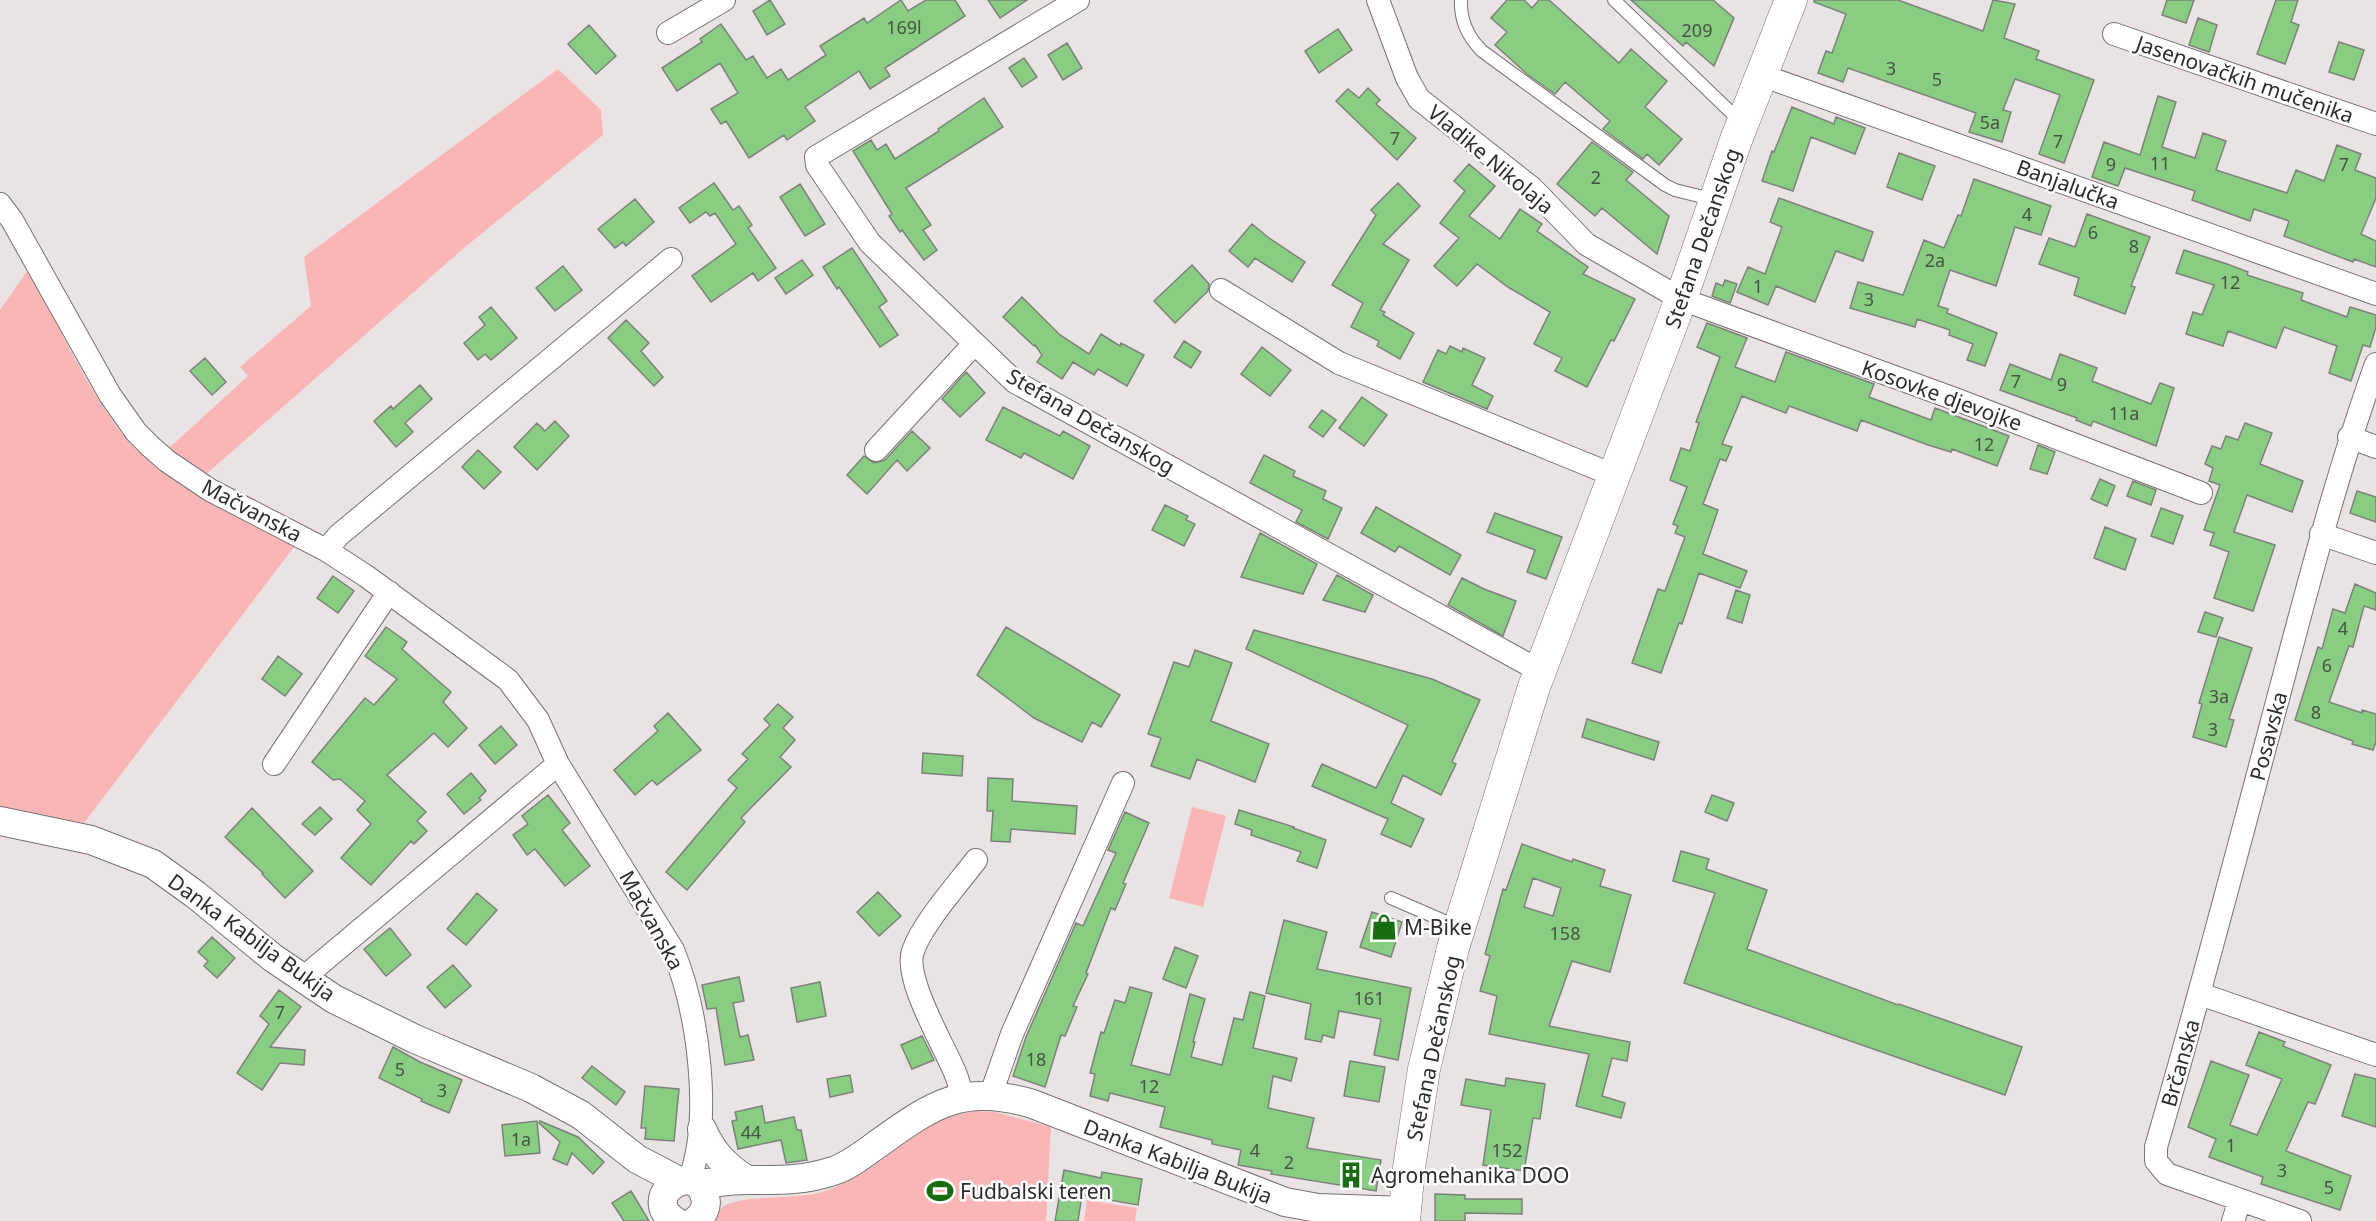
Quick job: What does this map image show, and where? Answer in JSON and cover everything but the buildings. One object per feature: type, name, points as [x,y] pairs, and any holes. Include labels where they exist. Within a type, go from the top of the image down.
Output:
[{"type":"main road","name":"Stefana Dečanskog","points":[[1404,1216],[1425,1069],[1459,928],[1540,671],[1682,299],[1742,124],[1791,0]]},
{"type":"street","points":[[668,33],[724,0]]},
{"type":"street","name":"Stefana Dečanskog","points":[[1078,0],[816,157],[817,165],[870,243],[1015,382],[1540,671]]},
{"type":"street","name":"Vladike Nikolaja","points":[[1378,0],[1407,78],[1419,99],[1533,188],[1586,243],[1682,299]]},
{"type":"street","name":"Jasenovačkih mučenika","points":[[2114,34],[2376,124]]},
{"type":"street","name":"Banjalučka","points":[[1761,75],[2376,294]]},
{"type":"street","name":"Mačvanska","points":[[0,204],[12,220],[110,395],[136,432],[167,461],[210,490],[326,550],[389,592],[508,680],[538,720],[558,764],[673,950],[683,974],[698,1057],[702,1129],[686,1207]]},
{"type":"street","points":[[326,550],[339,535],[671,259]]},
{"type":"street","points":[[1221,290],[1339,363],[1613,475]]},
{"type":"street","name":"Kosovke djevojke","points":[[1682,299],[1955,399],[2201,493]]},
{"type":"street","points":[[876,450],[974,344]]},
{"type":"street","points":[[2376,364],[2349,437],[2321,534],[2376,554]]},
{"type":"street","points":[[2349,437],[2376,447]]},
{"type":"street","name":"Posavska","points":[[2200,994],[2321,534]]},
{"type":"street","points":[[274,764],[389,592]]},
{"type":"street","points":[[303,978],[558,764]]},
{"type":"street","points":[[991,1094],[1012,1034],[1123,783]]},
{"type":"street","name":"Danka Kabilja Bukija","points":[[0,821],[91,840],[153,864],[196,895],[273,958],[334,999],[415,1039],[531,1088],[581,1115],[686,1207],[725,1191],[758,1181],[813,1177],[836,1170],[928,1110],[962,1097],[991,1094],[1030,1102],[1285,1202],[1318,1208],[1404,1216]]},
{"type":"street","points":[[962,1097],[957,1077],[916,987],[910,963],[913,950],[935,914],[976,860]]},
{"type":"street","name":"Brčanska","points":[[2300,1221],[2236,1210],[2167,1174],[2156,1161],[2156,1147],[2200,994],[2376,1055]]},
{"type":"street","points":[[702,1129],[709,1146],[721,1161],[758,1181]]},
{"type":"lane","points":[[1461,0],[1461,14],[1466,29],[1482,51],[1665,185],[1675,190],[1716,200]]},
{"type":"lane","points":[[1614,0],[1742,124]]},
{"type":"lane","points":[[1391,898],[1459,928]]},
{"type":"shaded area","points":[[558,69],[601,110],[603,135],[464,248],[204,476],[168,449],[248,376],[240,367],[311,306],[304,257]]},
{"type":"shaded area","points":[[28,270],[96,395],[130,443],[159,469],[297,543],[84,823],[0,809],[0,310]]},
{"type":"shaded area","points":[[1192,807],[1226,816],[1203,907],[1169,898]]},
{"type":"shaded area","points":[[974,1111],[995,1112],[1051,1127],[1046,1221],[711,1221],[723,1207],[731,1203],[811,1194],[838,1186],[867,1170],[939,1121]]},
{"type":"shaded area","points":[[1087,1200],[1137,1208],[1135,1221],[1084,1221]]},
{"type":"place","name":"M-Bike","points":[[1384,927]]},
{"type":"place","name":"Agromehanika DOO","points":[[1351,1175]]},
{"type":"place","name":"Fudbalski teren","points":[[940,1191]]}]
